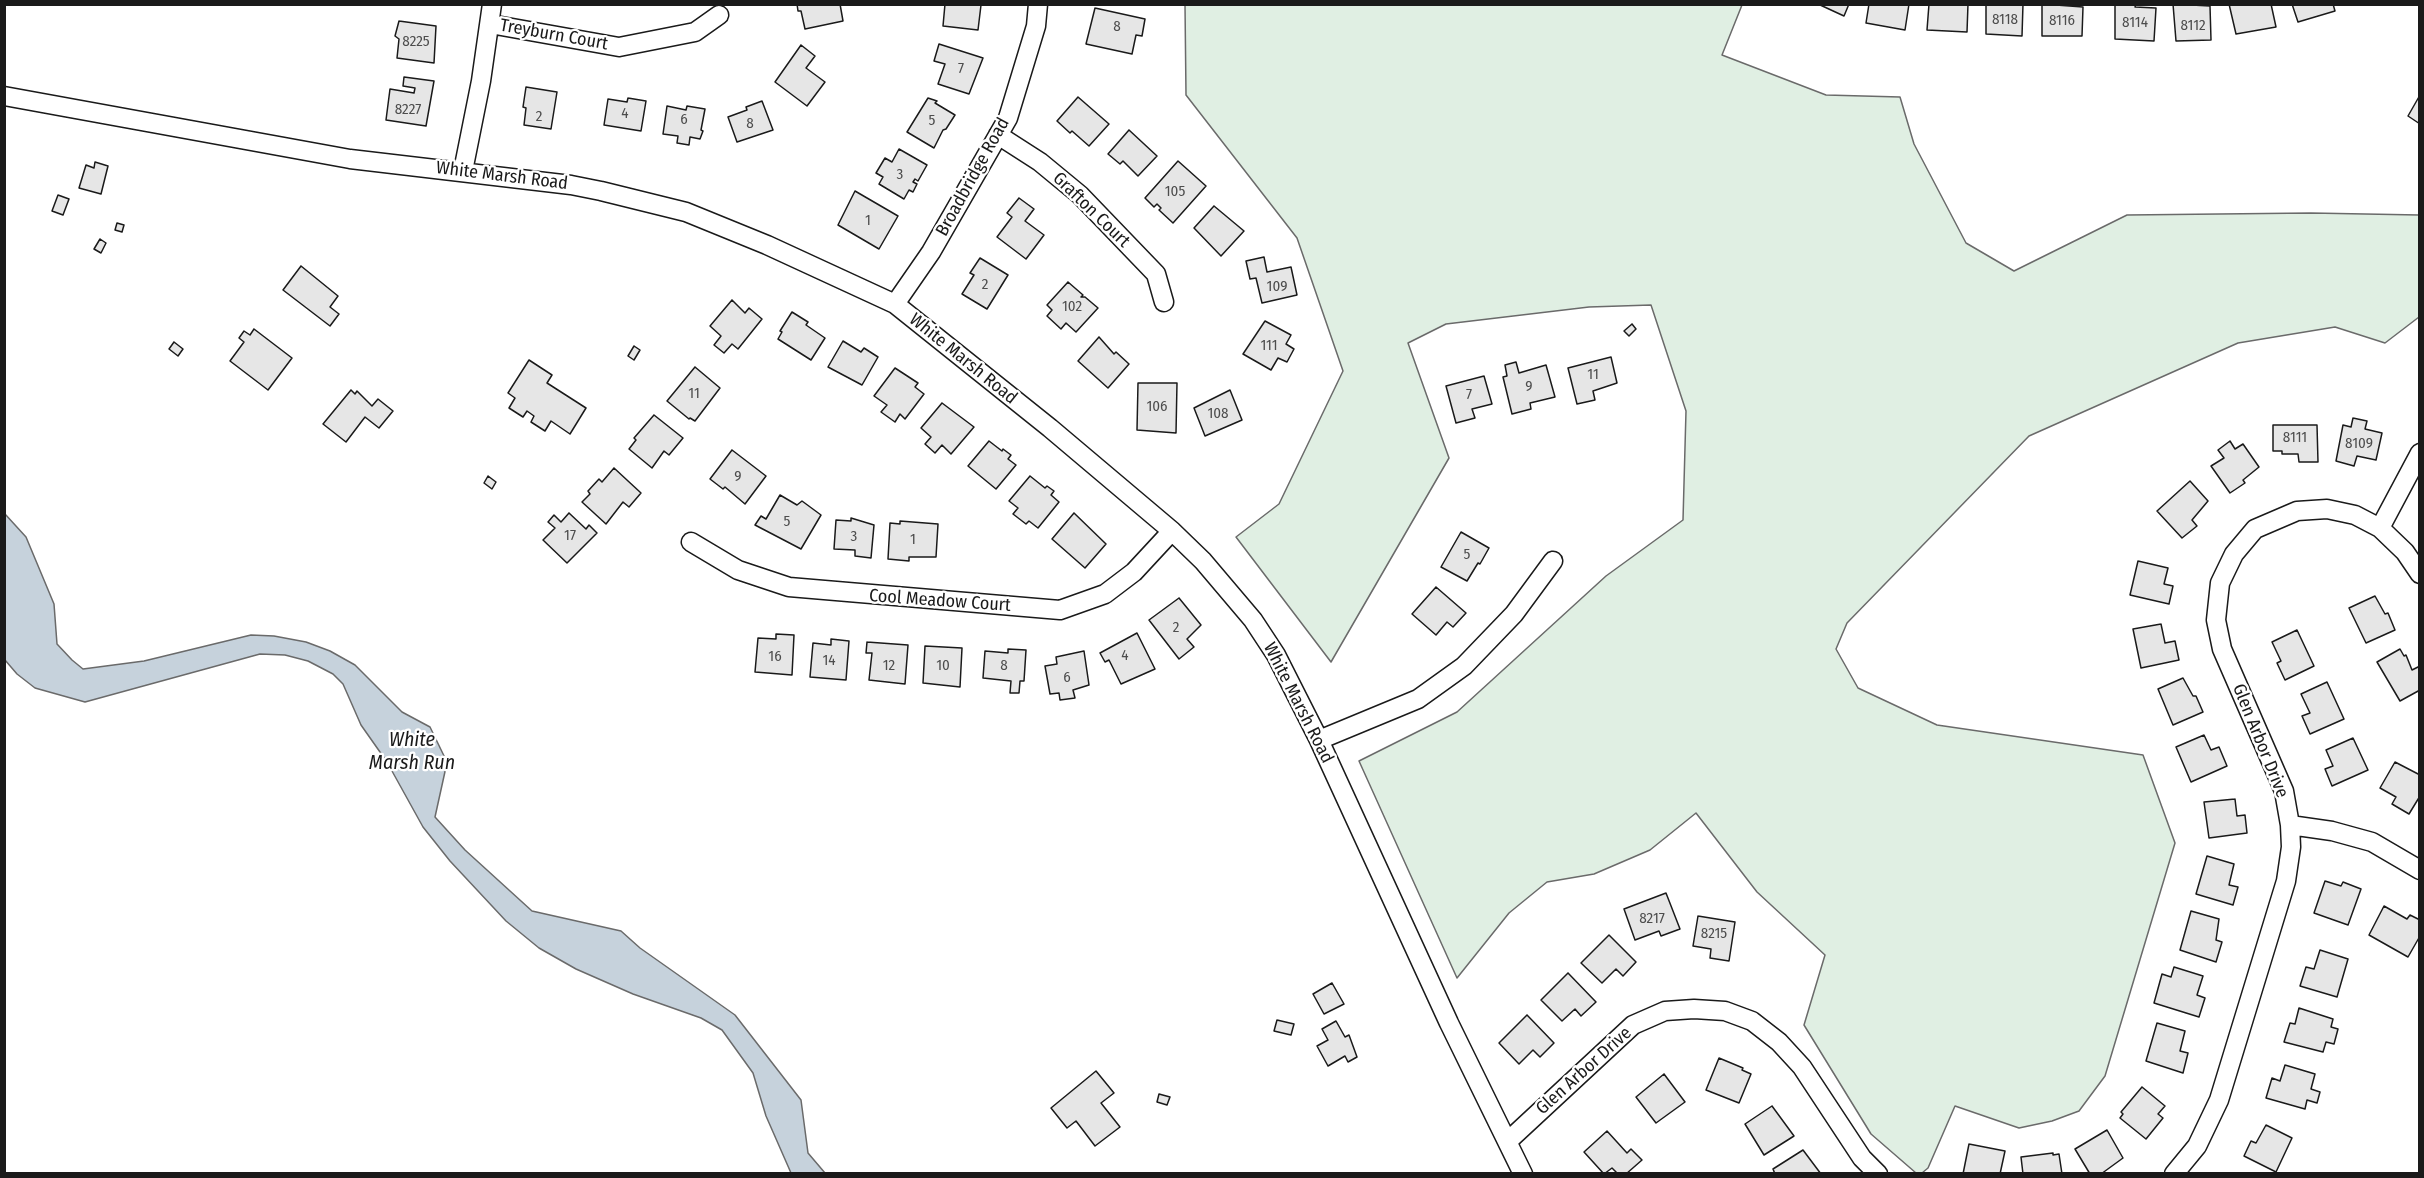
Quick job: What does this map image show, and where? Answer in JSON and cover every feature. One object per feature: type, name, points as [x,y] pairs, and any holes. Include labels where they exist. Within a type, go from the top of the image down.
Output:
[{"type":"street","points":[[463,171],[492,4]]},
{"type":"street","name":"Broadbridge Road","points":[[895,304],[931,252],[1008,118],[1036,26],[1038,4]]},
{"type":"street","name":"Treyburn Court","points":[[490,24],[619,47],[694,32],[720,15]]},
{"type":"street","name":"White Marsh Road","points":[[4,96],[350,159],[571,185],[686,212],[767,245],[895,304],[1050,428],[1172,531],[1203,561],[1253,620],[1276,655],[1319,740],[1372,851],[1449,1023],[1523,1173]]},
{"type":"street","name":"Grafton Court","points":[[998,135],[1040,162],[1080,195],[1156,274],[1164,302]]},
{"type":"street","points":[[2380,528],[2420,453]]},
{"type":"street","name":"Glen Arbor Drive","points":[[2174,1173],[2197,1146],[2218,1100],[2286,881],[2291,847],[2284,791],[2222,649],[2216,620],[2220,583],[2234,554],[2255,530],[2297,511],[2327,509],[2355,515],[2380,528],[2405,552],[2420,574]]},
{"type":"street","name":"Cool Meadow Court","points":[[691,542],[738,570],[789,587],[1060,610],[1105,594],[1134,572],[1172,531]]},
{"type":"street","points":[[1319,740],[1418,699],[1464,666],[1514,614],[1553,561]]},
{"type":"street","points":[[2290,825],[2332,831],[2372,842],[2420,870]]},
{"type":"street","name":"Glen Arbor Drive","points":[[1508,1141],[1633,1025],[1665,1011],[1694,1009],[1725,1011],[1752,1021],[1779,1042],[1802,1067],[1862,1158],[1878,1173]]},
{"type":"green space","points":[[1185,5],[1742,5],[1722,55],[1826,95],[1900,97],[1914,144],[1966,243],[2014,271],[2127,215],[2311,213],[2419,215],[2419,317],[2385,343],[2335,327],[2238,343],[2029,436],[1847,623],[1836,649],[1858,688],[1937,725],[2143,755],[2175,843],[2105,1076],[2079,1111],[2052,1121],[2019,1128],[1955,1106],[1928,1168],[1922,1173],[1916,1173],[1871,1134],[1804,1025],[1825,955],[1757,892],[1696,813],[1650,850],[1594,874],[1547,882],[1509,913],[1457,978],[1359,761],[1457,712],[1606,576],[1683,520],[1686,411],[1651,305],[1589,307],[1446,324],[1408,343],[1449,458],[1331,662],[1236,537],[1279,504],[1343,371],[1297,238],[1186,95]]},
{"type":"water","name":"White Marsh Run","points":[[5,514],[26,537],[54,604],[57,644],[83,669],[144,661],[251,635],[274,636],[306,642],[330,651],[355,665],[402,712],[430,727],[446,760],[435,817],[465,850],[532,911],[621,931],[640,948],[735,1015],[801,1100],[808,1153],[825,1173],[791,1173],[766,1116],[753,1073],[722,1030],[701,1018],[633,994],[576,969],[539,948],[506,921],[450,861],[423,827],[387,762],[361,725],[343,684],[333,674],[308,661],[285,655],[260,654],[85,702],[35,688],[17,674],[5,660]]},
{"type":"building","points":[[797,4],[840,4],[843,21],[805,29]]},
{"type":"building","points":[[945,4],[988,4],[981,5],[978,30],[943,26]]},
{"type":"building","points":[[1818,4],[1849,4],[1844,16]]},
{"type":"building","points":[[1869,4],[1909,4],[1905,30],[1866,23]]},
{"type":"building","points":[[1929,4],[1968,4],[1967,32],[1927,30]]},
{"type":"building","points":[[1986,4],[2023,4],[2022,36],[1986,34]]},
{"type":"building","points":[[2042,4],[2083,7],[2082,36],[2042,36]]},
{"type":"building","points":[[2115,4],[2136,4],[2135,7],[2156,8],[2154,41],[2115,39]]},
{"type":"building","points":[[2173,4],[2210,6],[2211,40],[2176,41]]},
{"type":"building","points":[[2229,4],[2271,4],[2276,27],[2236,34]]},
{"type":"building","points":[[2292,4],[2333,4],[2335,11],[2298,22]]},
{"type":"building","points":[[1095,8],[1145,19],[1142,36],[1136,35],[1132,54],[1086,44]]},
{"type":"building","points":[[399,21],[436,26],[434,63],[397,58],[399,39],[395,36]]},
{"type":"building","points":[[939,44],[983,58],[969,94],[938,84],[945,64],[934,61]]},
{"type":"building","points":[[801,45],[815,56],[806,68],[825,82],[807,106],[775,82]]},
{"type":"building","points":[[404,77],[434,81],[426,126],[386,120],[390,89],[414,93],[415,88],[403,86]]},
{"type":"building","points":[[526,87],[557,92],[551,129],[524,125],[526,108],[523,107]]},
{"type":"building","points":[[2420,95],[2420,124],[2408,116]]},
{"type":"building","points":[[1078,97],[1109,124],[1089,146],[1057,121]]},
{"type":"building","points":[[628,98],[646,101],[641,131],[604,125],[608,99],[627,102]]},
{"type":"building","points":[[928,98],[937,101],[935,103],[955,115],[943,130],[934,148],[907,132]]},
{"type":"building","points":[[762,101],[773,130],[737,142],[728,117]]},
{"type":"building","points":[[667,106],[686,110],[687,106],[705,109],[700,139],[690,137],[689,145],[677,143],[678,136],[663,134]]},
{"type":"building","points":[[1129,130],[1157,156],[1138,176],[1123,161],[1120,164],[1108,154]]},
{"type":"building","points":[[899,149],[927,165],[918,181],[915,179],[913,182],[917,184],[913,192],[909,190],[904,199],[879,184],[883,177],[876,173],[885,158],[892,162]]},
{"type":"building","points":[[1178,161],[1206,186],[1173,223],[1159,210],[1161,208],[1157,204],[1154,207],[1145,198]]},
{"type":"building","points":[[95,162],[108,166],[101,194],[79,188],[86,165],[94,168]]},
{"type":"building","points":[[855,191],[898,216],[879,249],[838,225]]},
{"type":"building","points":[[58,195],[69,199],[63,215],[52,211]]},
{"type":"building","points":[[1019,198],[1034,209],[1025,221],[1044,235],[1026,259],[997,237],[1012,217],[1007,213]]},
{"type":"building","points":[[1214,206],[1244,231],[1221,256],[1194,228]]},
{"type":"building","points":[[117,223],[124,225],[122,232],[115,230]]},
{"type":"building","points":[[100,239],[106,243],[101,253],[94,249]]},
{"type":"building","points":[[1264,257],[1267,272],[1291,267],[1297,295],[1262,303],[1256,278],[1250,279],[1246,261]]},
{"type":"building","points":[[980,258],[1008,275],[987,309],[962,294],[974,275],[970,273]]},
{"type":"building","points":[[301,266],[338,296],[330,307],[339,314],[330,326],[283,290]]},
{"type":"building","points":[[1068,282],[1083,295],[1081,297],[1085,297],[1098,308],[1076,332],[1066,323],[1061,329],[1047,316],[1052,310],[1047,305]]},
{"type":"building","points":[[732,300],[745,313],[749,308],[762,319],[738,349],[732,344],[724,353],[714,345],[721,336],[710,326]]},
{"type":"building","points":[[792,312],[808,322],[806,325],[825,338],[811,360],[778,339],[782,332],[780,331]]},
{"type":"building","points":[[1265,321],[1291,335],[1286,344],[1294,349],[1287,362],[1278,358],[1271,370],[1243,354]]},
{"type":"building","points":[[1632,324],[1636,329],[1629,336],[1624,331]]},
{"type":"building","points":[[254,329],[292,358],[268,390],[230,361],[244,342],[239,338],[244,331],[250,335]]},
{"type":"building","points":[[1099,337],[1114,354],[1116,352],[1129,364],[1108,388],[1078,361]]},
{"type":"building","points":[[843,341],[861,352],[864,348],[878,357],[862,385],[828,367]]},
{"type":"building","points":[[174,342],[183,349],[178,356],[169,349]]},
{"type":"building","points":[[634,346],[640,350],[634,360],[628,356]]},
{"type":"building","points":[[1611,357],[1617,383],[1593,391],[1595,400],[1577,404],[1568,368]]},
{"type":"building","points":[[529,360],[552,375],[547,383],[586,408],[570,434],[551,421],[545,431],[531,422],[534,416],[527,411],[523,417],[509,408],[515,398],[508,393]]},
{"type":"building","points":[[1516,362],[1519,373],[1546,365],[1555,397],[1530,403],[1531,409],[1512,414],[1503,377],[1507,376],[1505,365]]},
{"type":"building","points":[[695,367],[720,388],[695,421],[689,419],[667,401]]},
{"type":"building","points":[[895,368],[918,383],[915,387],[924,394],[905,419],[900,414],[895,422],[881,412],[887,405],[874,396]]},
{"type":"building","points":[[1484,376],[1492,404],[1472,409],[1475,418],[1456,423],[1446,386]]},
{"type":"building","points":[[1138,383],[1177,383],[1176,433],[1137,430]]},
{"type":"building","points":[[351,390],[355,394],[357,391],[372,406],[378,399],[393,411],[379,428],[365,417],[346,442],[323,424]]},
{"type":"building","points":[[1230,390],[1242,420],[1205,436],[1194,408]]},
{"type":"building","points":[[942,403],[974,427],[951,454],[942,445],[935,453],[925,444],[931,437],[921,428]]},
{"type":"building","points":[[654,415],[683,438],[669,455],[664,451],[652,468],[629,449],[636,440],[634,438]]},
{"type":"building","points":[[2353,418],[2367,421],[2365,429],[2382,433],[2376,460],[2357,456],[2354,466],[2336,461],[2343,425],[2351,427]]},
{"type":"building","points":[[2273,425],[2317,425],[2318,462],[2299,462],[2298,454],[2282,454],[2282,451],[2273,451]]},
{"type":"building","points":[[989,441],[1011,455],[1008,459],[1016,465],[996,489],[968,466]]},
{"type":"building","points":[[2230,441],[2235,449],[2243,444],[2259,467],[2243,480],[2245,483],[2230,493],[2211,466],[2224,458],[2218,450]]},
{"type":"building","points":[[732,450],[766,476],[745,504],[725,487],[723,489],[710,479]]},
{"type":"building","points":[[614,468],[641,493],[629,507],[623,502],[606,524],[582,502],[599,479],[602,482]]},
{"type":"building","points":[[488,476],[496,482],[492,489],[484,483]]},
{"type":"building","points":[[1030,476],[1045,488],[1047,486],[1054,491],[1051,495],[1059,502],[1038,528],[1029,521],[1026,524],[1013,514],[1018,508],[1009,501]]},
{"type":"building","points":[[2190,481],[2208,501],[2192,520],[2197,526],[2182,538],[2157,511]]},
{"type":"building","points":[[780,495],[797,505],[802,501],[821,515],[801,549],[755,525],[761,516],[766,519]]},
{"type":"building","points":[[569,513],[586,529],[589,525],[597,533],[567,563],[543,540],[555,528],[548,522],[554,515],[561,522]]},
{"type":"building","points":[[1074,513],[1106,544],[1085,568],[1052,539]]},
{"type":"building","points":[[851,518],[874,525],[871,558],[855,556],[855,550],[834,549],[836,520],[851,521]]},
{"type":"building","points":[[900,521],[938,524],[936,557],[909,557],[909,561],[888,559],[890,523],[900,524]]},
{"type":"building","points":[[1461,532],[1489,548],[1467,581],[1441,567]]},
{"type":"building","points":[[2138,561],[2168,568],[2164,584],[2173,586],[2169,604],[2130,595]]},
{"type":"building","points":[[1436,587],[1466,613],[1453,627],[1447,622],[1436,635],[1412,614]]},
{"type":"building","points":[[2375,596],[2385,614],[2388,613],[2395,630],[2366,643],[2349,608]]},
{"type":"building","points":[[1179,598],[1201,625],[1187,639],[1194,647],[1179,659],[1149,620]]},
{"type":"building","points":[[2161,624],[2165,643],[2175,641],[2179,660],[2141,668],[2133,629]]},
{"type":"building","points":[[2297,630],[2314,666],[2285,680],[2277,663],[2281,661],[2272,642]]},
{"type":"building","points":[[1137,633],[1155,669],[1121,684],[1109,660],[1105,662],[1100,653]]},
{"type":"building","points":[[776,634],[794,635],[792,675],[755,672],[758,638],[776,639]]},
{"type":"building","points":[[831,639],[849,641],[846,680],[810,677],[813,643],[831,645]]},
{"type":"building","points":[[867,642],[908,645],[905,684],[869,680],[872,653],[866,653]]},
{"type":"building","points":[[925,646],[962,648],[960,687],[923,683]]},
{"type":"building","points":[[1008,649],[1026,650],[1024,681],[1020,681],[1019,693],[1010,693],[1011,681],[983,678],[985,651],[1008,653]]},
{"type":"building","points":[[2400,649],[2404,656],[2406,655],[2412,670],[2420,666],[2420,690],[2400,701],[2377,662]]},
{"type":"building","points":[[1084,651],[1089,685],[1073,690],[1075,698],[1060,700],[1059,693],[1050,694],[1045,666],[1057,664],[1056,657]]},
{"type":"building","points":[[2183,678],[2193,696],[2196,696],[2203,712],[2173,725],[2158,689]]},
{"type":"building","points":[[2327,682],[2344,719],[2310,734],[2302,716],[2310,713],[2301,694]]},
{"type":"building","points":[[2204,735],[2211,750],[2219,747],[2227,766],[2191,782],[2176,747]]},
{"type":"building","points":[[2353,738],[2368,770],[2332,786],[2325,769],[2333,766],[2326,750]]},
{"type":"building","points":[[2395,762],[2420,775],[2420,796],[2409,814],[2392,804],[2396,797],[2380,788]]},
{"type":"building","points":[[2235,799],[2237,816],[2245,815],[2247,833],[2209,838],[2204,802]]},
{"type":"building","points":[[2207,856],[2234,864],[2229,885],[2238,887],[2233,905],[2196,894]]},
{"type":"building","points":[[2325,881],[2341,886],[2343,882],[2361,889],[2348,925],[2314,913]]},
{"type":"building","points":[[1666,893],[1680,929],[1661,936],[1659,931],[1635,940],[1624,909]]},
{"type":"building","points":[[2384,906],[2407,919],[2410,915],[2420,920],[2420,936],[2408,957],[2369,935]]},
{"type":"building","points":[[2191,911],[2219,919],[2216,940],[2222,942],[2216,962],[2180,950]]},
{"type":"building","points":[[1698,916],[1735,922],[1729,961],[1710,958],[1711,949],[1693,946]]},
{"type":"building","points":[[1609,935],[1636,962],[1623,976],[1616,969],[1602,983],[1581,963]]},
{"type":"building","points":[[2320,950],[2348,959],[2337,997],[2300,986],[2306,967],[2314,969]]},
{"type":"building","points":[[2174,967],[2203,976],[2197,995],[2205,998],[2199,1017],[2154,1003],[2162,974],[2171,977]]},
{"type":"building","points":[[1568,973],[1596,1002],[1581,1016],[1575,1009],[1562,1021],[1541,1000]]},
{"type":"building","points":[[1332,983],[1344,1004],[1324,1014],[1313,994]]},
{"type":"building","points":[[2299,1008],[2333,1019],[2331,1027],[2338,1029],[2334,1044],[2326,1042],[2323,1052],[2284,1042],[2290,1023],[2295,1024]]},
{"type":"building","points":[[1527,1015],[1554,1043],[1540,1057],[1533,1050],[1519,1064],[1499,1043]]},
{"type":"building","points":[[1277,1020],[1294,1024],[1291,1035],[1274,1031]]},
{"type":"building","points":[[1336,1021],[1345,1037],[1349,1035],[1357,1057],[1348,1062],[1345,1056],[1328,1066],[1317,1046],[1328,1040],[1322,1029]]},
{"type":"building","points":[[2157,1023],[2185,1031],[2180,1051],[2188,1053],[2183,1073],[2146,1061]]},
{"type":"building","points":[[1719,1058],[1751,1074],[1739,1103],[1706,1090]]},
{"type":"building","points":[[2285,1065],[2315,1074],[2311,1089],[2320,1092],[2317,1103],[2307,1100],[2305,1109],[2266,1098],[2272,1078],[2280,1081]]},
{"type":"building","points":[[1096,1071],[1114,1093],[1101,1103],[1120,1127],[1095,1146],[1076,1121],[1067,1128],[1051,1108]]},
{"type":"building","points":[[1664,1074],[1685,1102],[1656,1123],[1636,1097]]},
{"type":"building","points":[[2142,1087],[2165,1106],[2158,1114],[2163,1118],[2146,1139],[2120,1118],[2123,1114],[2121,1112]]},
{"type":"building","points":[[1159,1094],[1170,1097],[1167,1105],[1157,1102]]},
{"type":"building","points":[[1772,1106],[1794,1136],[1764,1155],[1745,1124]]},
{"type":"building","points":[[2266,1125],[2292,1138],[2276,1172],[2244,1156],[2251,1141],[2256,1143]]},
{"type":"building","points":[[2107,1130],[2123,1158],[2101,1174],[2090,1174],[2075,1149]]},
{"type":"building","points":[[1607,1131],[1627,1153],[1631,1149],[1642,1160],[1626,1174],[1618,1174],[1612,1168],[1604,1174],[1584,1152]]},
{"type":"building","points":[[1969,1144],[2005,1151],[2000,1174],[1963,1174]]},
{"type":"building","points":[[1803,1150],[1821,1174],[1775,1174],[1773,1169]]},
{"type":"building","points":[[2053,1153],[2053,1155],[2059,1154],[2062,1174],[2023,1174],[2021,1157]]}]
